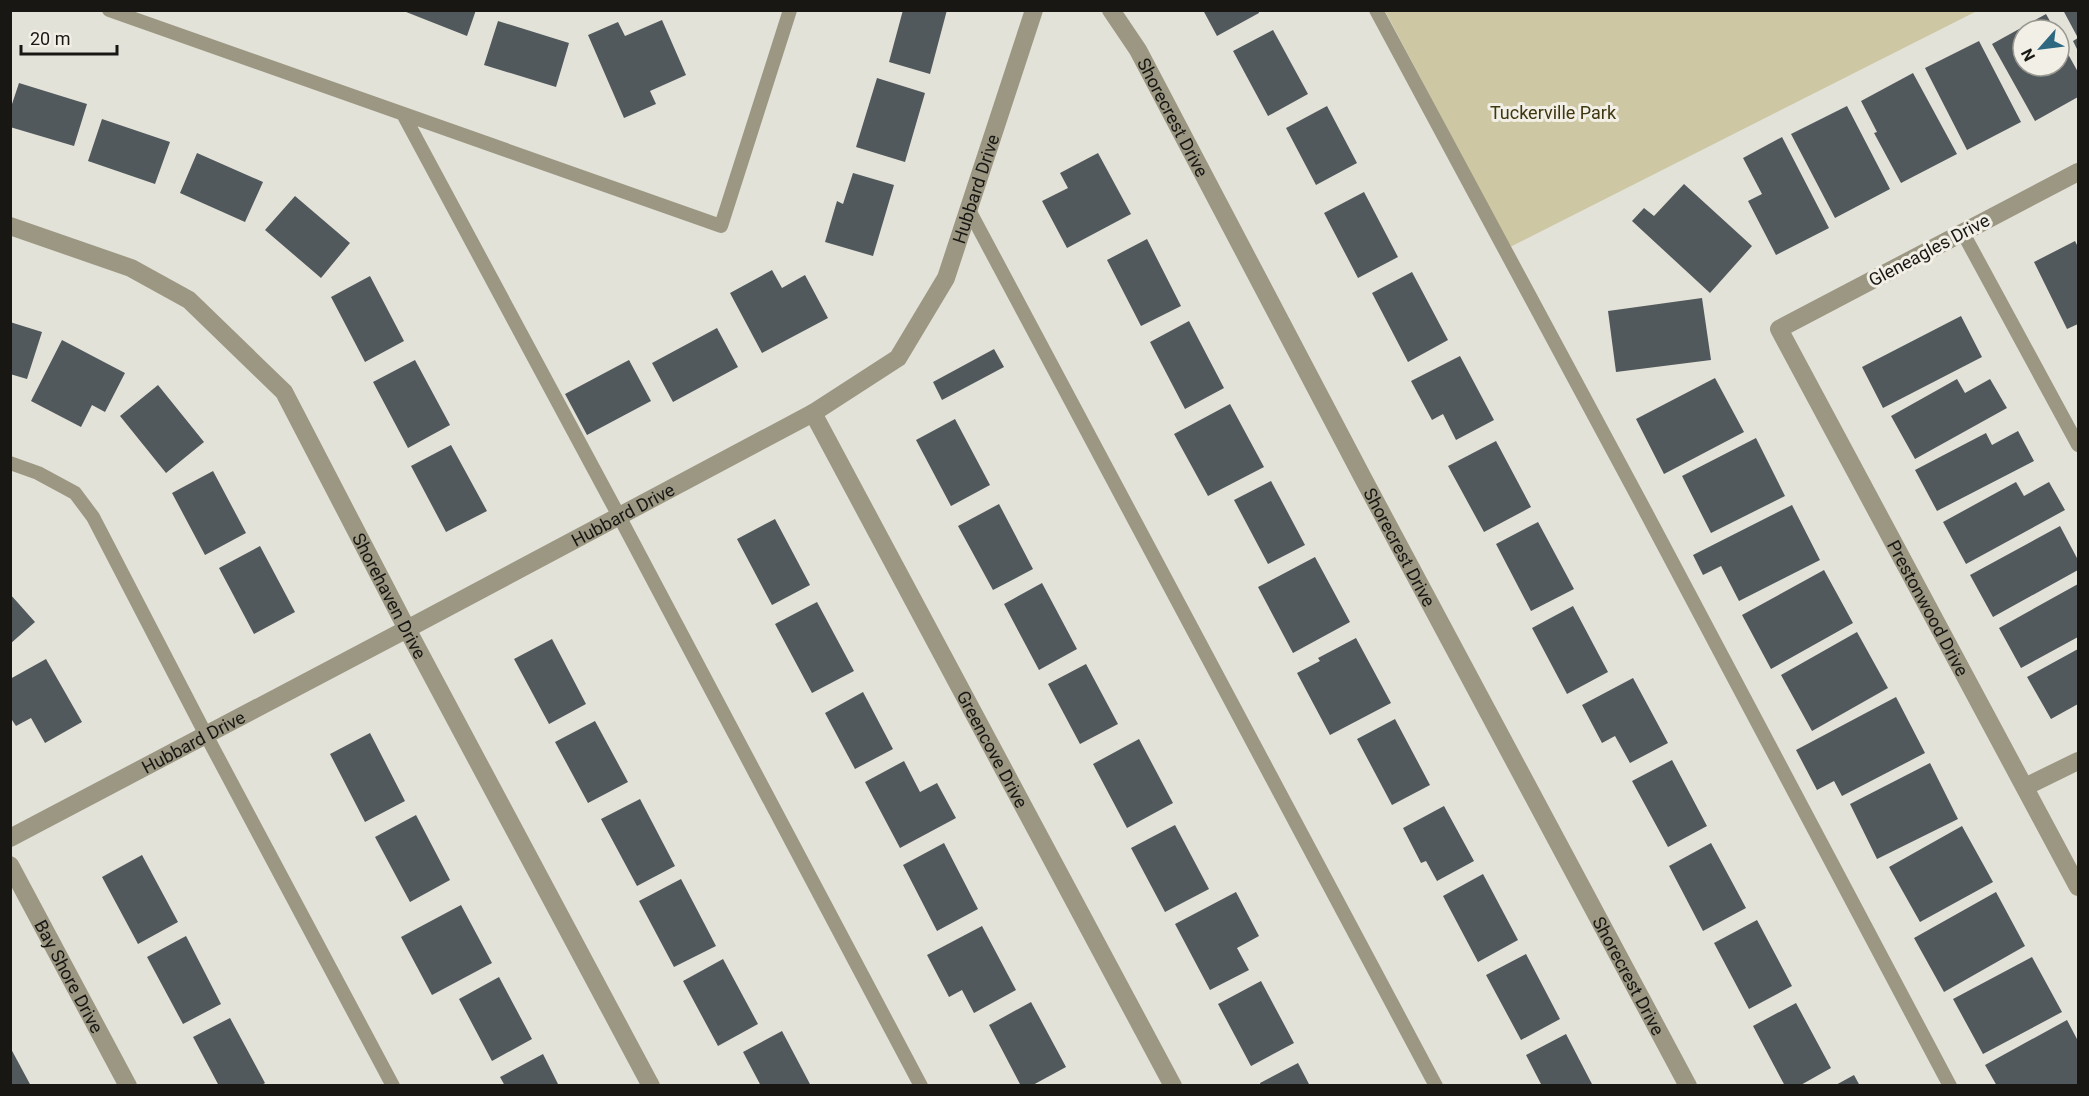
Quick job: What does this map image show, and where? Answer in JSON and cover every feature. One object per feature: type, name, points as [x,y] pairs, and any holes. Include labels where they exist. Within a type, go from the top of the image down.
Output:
[{"type":"street","name":"Hubbard Drive","points":[[10,838],[813,413],[898,358],[946,278],[1034,10]]},
{"type":"street","name":"Shorecrest Drive","points":[[1111,10],[1138,50],[1364,480],[1688,1086]]},
{"type":"street","name":"Gleneagles Drive","points":[[1779,329],[2079,172]]},
{"type":"street","name":"Shorehaven Drive","points":[[10,226],[131,268],[189,300],[284,392],[651,1086]]},
{"type":"street","name":"Prestonwood Drive","points":[[1779,329],[2079,887]]},
{"type":"street","name":"Greencove Drive","points":[[813,413],[1173,1086]]},
{"type":"street","points":[[2025,787],[2079,761]]},
{"type":"street","name":"Bay Shore Drive","points":[[10,865],[129,1086]]},
{"type":"lane","points":[[109,10],[721,226],[790,10]]},
{"type":"lane","points":[[1376,10],[1950,1086]]},
{"type":"lane","points":[[403,114],[620,516],[921,1086]]},
{"type":"lane","points":[[969,210],[1436,1086]]},
{"type":"lane","points":[[1962,233],[2079,445]]},
{"type":"lane","points":[[10,463],[38,472],[75,493],[93,517],[393,1086]]},
{"type":"green space","name":"Tuckerville Park","points":[[1385,11],[1977,11],[1510,247]]},
{"type":"building","points":[[401,10],[476,10],[467,36]]},
{"type":"building","points":[[903,10],[947,10],[930,74],[889,62]]},
{"type":"building","points":[[1203,10],[1258,10],[1259,13],[1217,36]]},
{"type":"building","points":[[2063,10],[2078,10],[2078,38],[2071,25],[2071,18],[2067,18]]},
{"type":"building","points":[[662,20],[686,75],[650,91],[656,104],[624,118],[588,35],[618,22],[625,36]]},
{"type":"building","points":[[498,21],[569,43],[556,87],[484,65]]},
{"type":"building","points":[[1273,30],[1308,94],[1268,116],[1233,51]]},
{"type":"building","points":[[2011,33],[2011,78],[2071,78],[2071,59],[2078,72],[2078,97],[2035,121],[1992,44]]},
{"type":"building","points":[[2078,38],[2078,51],[2073,41]]},
{"type":"building","points":[[1979,41],[2021,122],[1967,150],[1925,68]]},
{"type":"building","points":[[1913,73],[1957,154],[1901,183],[1874,133],[1877,132],[1861,101]]},
{"type":"building","points":[[877,78],[925,93],[905,162],[856,147]]},
{"type":"building","points":[[19,83],[87,104],[74,146],[10,127],[10,110]]},
{"type":"building","points":[[1327,106],[1357,163],[1316,185],[1286,128]]},
{"type":"building","points":[[1847,106],[1890,189],[1835,218],[1791,134]]},
{"type":"building","points":[[102,119],[170,142],[155,184],[88,161]]},
{"type":"building","points":[[1782,137],[1829,228],[1776,255],[1748,201],[1762,194],[1743,158]]},
{"type":"building","points":[[197,153],[263,182],[245,222],[180,193]]},
{"type":"building","points":[[1098,153],[1131,214],[1067,248],[1042,201],[1068,188],[1060,173]]},
{"type":"building","points":[[853,173],[894,185],[873,256],[825,242],[837,201],[843,204]]},
{"type":"building","points":[[1684,184],[1752,246],[1710,293],[1632,221],[1644,208],[1654,216]]},
{"type":"building","points":[[1364,192],[1398,257],[1358,278],[1324,213]]},
{"type":"building","points":[[295,196],[350,243],[321,278],[265,230]]},
{"type":"building","points":[[1147,239],[1181,306],[1141,326],[1107,260]]},
{"type":"building","points":[[2075,241],[2078,247],[2078,324],[2067,329],[2034,262]]},
{"type":"building","points":[[772,270],[782,288],[805,275],[828,318],[762,353],[730,293]]},
{"type":"building","points":[[1412,272],[1448,340],[1408,362],[1372,293]]},
{"type":"building","points":[[370,276],[404,341],[365,362],[331,297]]},
{"type":"building","points":[[1702,298],[1711,360],[1616,372],[1608,311]]},
{"type":"building","points":[[1961,316],[1982,357],[1883,408],[1862,367]]},
{"type":"building","points":[[1189,321],[1224,388],[1185,409],[1150,342]]},
{"type":"building","points":[[10,322],[42,332],[27,379],[10,374]]},
{"type":"building","points":[[717,328],[738,367],[673,402],[652,363]]},
{"type":"building","points":[[62,340],[125,373],[105,412],[92,405],[81,427],[31,401]]},
{"type":"building","points":[[994,349],[1004,367],[942,400],[933,382]]},
{"type":"building","points":[[1460,356],[1494,420],[1456,440],[1443,414],[1432,420],[1411,381]]},
{"type":"building","points":[[415,360],[450,425],[408,448],[373,382]]},
{"type":"building","points":[[629,360],[651,401],[587,435],[565,394]]},
{"type":"building","points":[[1715,378],[1744,432],[1664,474],[1636,419]]},
{"type":"building","points":[[1957,379],[1965,393],[1990,379],[2007,408],[1915,459],[1891,416]]},
{"type":"building","points":[[158,385],[204,442],[166,473],[120,416]]},
{"type":"building","points":[[1230,404],[1264,467],[1208,496],[1174,434]]},
{"type":"building","points":[[955,419],[990,485],[951,506],[916,440]]},
{"type":"building","points":[[2018,431],[2034,461],[1937,511],[1915,470],[1986,433],[1992,445]]},
{"type":"building","points":[[1756,438],[1785,496],[1711,533],[1682,476]]},
{"type":"building","points":[[1496,441],[1531,507],[1484,532],[1448,466]]},
{"type":"building","points":[[451,445],[487,511],[446,532],[411,466]]},
{"type":"building","points":[[213,471],[246,533],[205,555],[172,493]]},
{"type":"building","points":[[1271,481],[1305,545],[1268,564],[1234,500]]},
{"type":"building","points":[[2016,482],[2024,496],[2049,482],[2065,510],[1966,564],[1943,522]]},
{"type":"building","points":[[999,504],[1033,569],[993,590],[958,526]]},
{"type":"building","points":[[1792,505],[1820,560],[1739,601],[1721,566],[1703,575],[1693,555]]},
{"type":"building","points":[[775,519],[810,585],[772,605],[737,539]]},
{"type":"building","points":[[1538,522],[1574,589],[1531,611],[1496,544]]},
{"type":"building","points":[[2060,526],[2078,560],[2078,570],[1993,617],[1970,575]]},
{"type":"building","points":[[260,546],[295,612],[254,634],[219,568]]},
{"type":"building","points":[[1315,557],[1350,622],[1293,653],[1258,587]]},
{"type":"building","points":[[1824,570],[1853,623],[1771,669],[1742,615]]},
{"type":"building","points":[[1042,583],[1077,649],[1039,670],[1004,604]]},
{"type":"building","points":[[2078,584],[2078,637],[2021,668],[1999,628]]},
{"type":"building","points":[[10,594],[35,622],[10,644]]},
{"type":"building","points":[[817,602],[854,671],[812,693],[775,624]]},
{"type":"building","points":[[1573,606],[1608,672],[1567,694],[1532,628]]},
{"type":"building","points":[[1857,632],[1888,688],[1812,731],[1781,675]]},
{"type":"building","points":[[1356,638],[1391,703],[1330,735],[1297,673],[1320,661],[1318,658]]},
{"type":"building","points":[[552,639],[586,704],[549,724],[514,659]]},
{"type":"building","points":[[2078,649],[2078,704],[2051,719],[2027,677]]},
{"type":"building","points":[[46,659],[82,722],[45,743],[31,718],[16,726],[10,717],[10,679]]},
{"type":"building","points":[[1086,664],[1118,724],[1080,744],[1048,684]]},
{"type":"building","points":[[1633,678],[1668,743],[1630,763],[1615,736],[1602,743],[1582,705]]},
{"type":"building","points":[[863,692],[893,749],[855,769],[825,713]]},
{"type":"building","points":[[1896,697],[1925,753],[1842,796],[1834,781],[1817,790],[1796,750]]},
{"type":"building","points":[[1395,719],[1430,785],[1392,805],[1357,739]]},
{"type":"building","points":[[595,721],[628,782],[588,803],[555,742]]},
{"type":"building","points":[[370,733],[405,801],[365,822],[330,754]]},
{"type":"building","points":[[1139,739],[1173,803],[1127,828],[1093,764]]},
{"type":"building","points":[[1672,760],[1707,826],[1668,847],[1632,781]]},
{"type":"building","points":[[904,761],[920,792],[937,783],[956,818],[900,848],[865,782]]},
{"type":"building","points":[[1930,763],[1958,819],[1877,859],[1850,804]]},
{"type":"building","points":[[640,799],[675,866],[637,886],[601,819]]},
{"type":"building","points":[[1444,806],[1474,861],[1437,881],[1426,861],[1421,863],[1403,828]]},
{"type":"building","points":[[416,815],[450,880],[410,902],[375,837]]},
{"type":"building","points":[[1175,825],[1209,889],[1165,912],[1131,848]]},
{"type":"building","points":[[1962,826],[1993,882],[1920,922],[1889,867]]},
{"type":"building","points":[[944,843],[978,909],[937,931],[903,865]]},
{"type":"building","points":[[1711,843],[1746,908],[1703,931],[1669,866]]},
{"type":"building","points":[[142,855],[178,922],[138,944],[102,877]]},
{"type":"building","points":[[1483,874],[1518,940],[1478,962],[1443,896]]},
{"type":"building","points":[[681,879],[716,946],[674,967],[639,901]]},
{"type":"building","points":[[1236,892],[1259,936],[1237,948],[1249,970],[1210,990],[1175,924]]},
{"type":"building","points":[[1996,892],[2025,946],[1944,992],[1914,938]]},
{"type":"building","points":[[461,905],[492,963],[432,995],[401,937]]},
{"type":"building","points":[[1757,920],[1792,986],[1749,1009],[1714,943]]},
{"type":"building","points":[[982,926],[1016,990],[974,1013],[962,990],[949,997],[927,955]]},
{"type":"building","points":[[186,936],[221,1004],[183,1024],[147,957]]},
{"type":"building","points":[[1526,954],[1560,1019],[1521,1040],[1486,975]]},
{"type":"building","points":[[2032,957],[2062,1012],[1983,1054],[1953,999]]},
{"type":"building","points":[[723,959],[758,1024],[718,1046],[683,981]]},
{"type":"building","points":[[499,977],[532,1039],[492,1061],[459,999]]},
{"type":"building","points":[[1261,981],[1294,1043],[1251,1066],[1218,1004]]},
{"type":"building","points":[[1031,1002],[1066,1067],[1031,1086],[1021,1086],[989,1025]]},
{"type":"building","points":[[1796,1003],[1831,1068],[1799,1086],[1785,1086],[1753,1026]]},
{"type":"building","points":[[230,1018],[265,1083],[260,1086],[219,1086],[193,1037]]},
{"type":"building","points":[[2067,1020],[2078,1041],[2078,1084],[1997,1086],[1985,1065]]},
{"type":"building","points":[[782,1031],[811,1086],[761,1086],[743,1052]]},
{"type":"building","points":[[1566,1034],[1593,1086],[1542,1086],[1526,1055]]},
{"type":"building","points":[[10,1047],[31,1086],[10,1086]]},
{"type":"building","points":[[543,1054],[559,1086],[505,1086],[500,1077]]},
{"type":"building","points":[[1298,1063],[1310,1086],[1261,1086],[1260,1083]]},
{"type":"building","points":[[1854,1075],[1860,1086],[1834,1086]]}]
